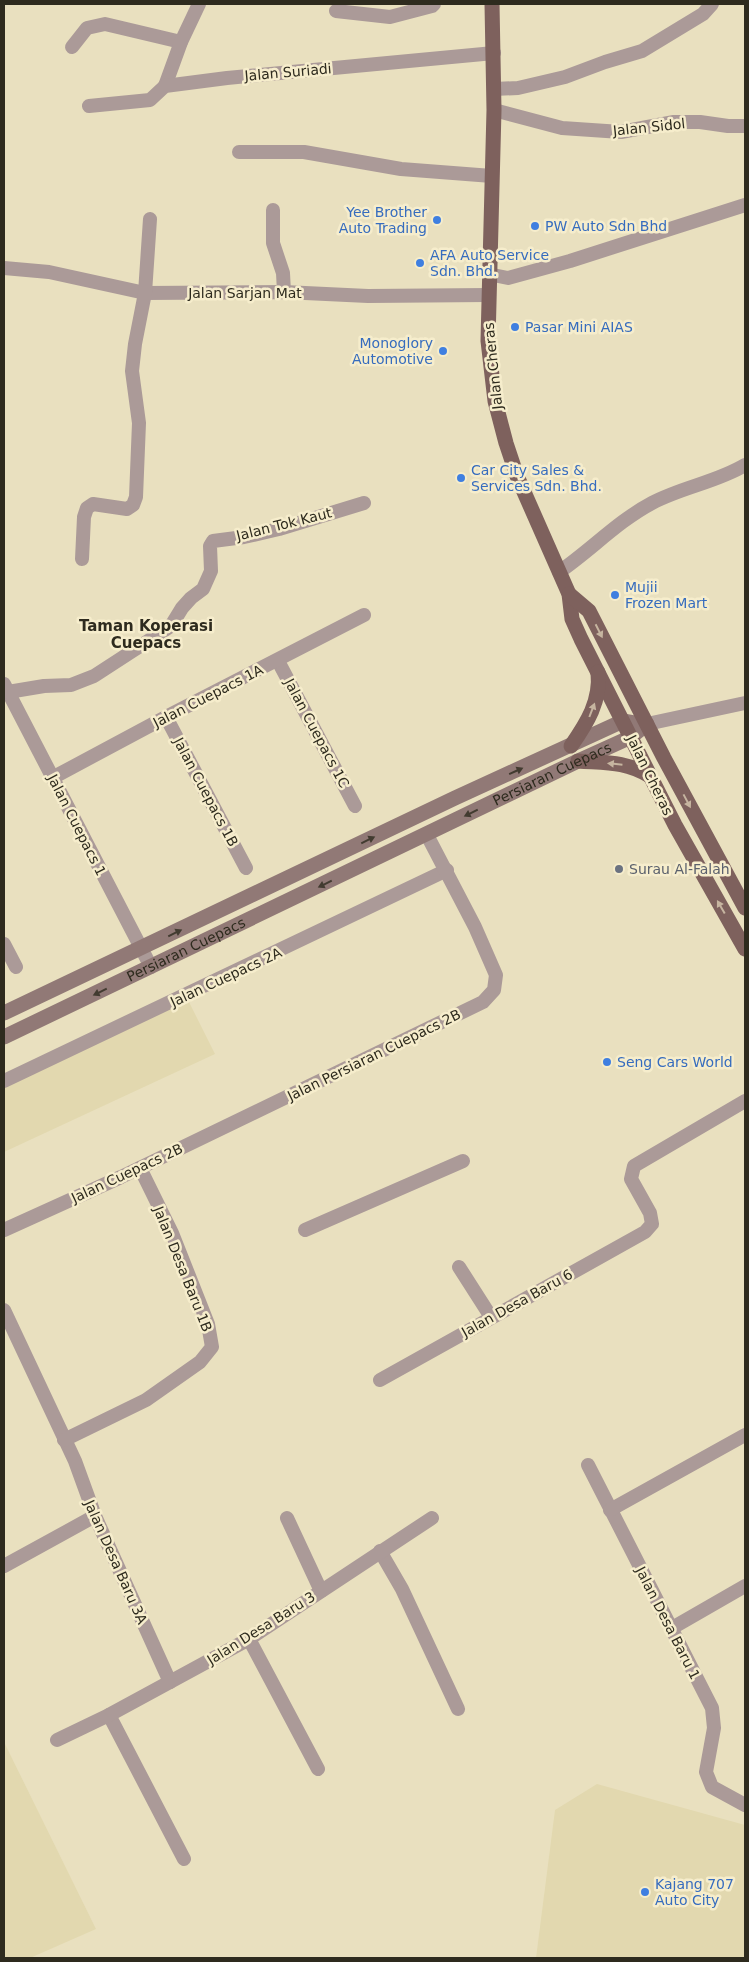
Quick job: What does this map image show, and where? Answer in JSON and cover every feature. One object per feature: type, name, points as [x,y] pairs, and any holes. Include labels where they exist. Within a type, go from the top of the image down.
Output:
[{"type":"main road","name":"Jalan Cheras","points":[[492,4],[494,110],[488,274],[488,340],[498,417],[517,476],[569,594],[572,619],[675,825],[745,949]]},
{"type":"main road","name":"Jalan Cheras","points":[[569,594],[589,611],[745,908]]},
{"type":"main road","points":[[571,746],[595,706],[599,682],[597,670]]},
{"type":"main road","points":[[578,761],[635,767],[650,776]]},
{"type":"street","points":[[165,86],[181,42],[198,4]]},
{"type":"street","points":[[336,11],[390,17],[434,4]]},
{"type":"street","points":[[494,89],[518,88],[565,77],[642,51],[703,14],[712,4]]},
{"type":"street","points":[[72,46],[87,28],[105,24],[181,42]]},
{"type":"street","name":"Jalan Suriadi","points":[[89,106],[150,100],[165,86],[227,78],[494,53]]},
{"type":"street","name":"Jalan Sidol","points":[[494,110],[572,129],[621,132],[674,122],[745,126]]},
{"type":"street","points":[[239,152],[304,152],[401,169],[492,176]]},
{"type":"street","points":[[488,274],[508,278],[745,205]]},
{"type":"street","points":[[273,210],[273,243],[283,273],[284,292]]},
{"type":"street","points":[[82,559],[86,508],[93,504],[127,509],[133,505],[136,497],[139,423],[132,371],[134,344],[145,293],[150,219]]},
{"type":"street","name":"Jalan Sarjan Mat","points":[[4,268],[49,272],[145,293],[284,292],[368,296],[488,296]]},
{"type":"street","points":[[559,572],[581,558],[615,528],[653,503],[745,465]]},
{"type":"street","name":"Jalan Tok Kaut","points":[[6,687],[71,685],[94,676],[171,626],[182,608],[203,589],[211,571],[210,546],[214,541],[244,537],[364,503]]},
{"type":"street","name":"Jalan Cuepacs 1A","points":[[52,778],[166,717],[364,616]]},
{"type":"street","name":"Jalan Cuepacs 1C","points":[[278,661],[355,806]]},
{"type":"street","name":"Jalan Cuepacs 1","points":[[6,687],[151,967]]},
{"type":"street","points":[[623,721],[647,724],[745,703]]},
{"type":"street","name":"Jalan Cuepacs 1B","points":[[166,717],[246,868]]},
{"type":"street","name":"Persiaran Cuepacs","points":[[4,1013],[455,798],[623,721]]},
{"type":"street","name":"Persiaran Cuepacs","points":[[4,1038],[578,761],[631,738],[647,724]]},
{"type":"street","points":[[427,835],[447,870]]},
{"type":"street","name":"Jalan Persiaran Cuepacs 2B","points":[[250,1115],[483,1002],[494,990],[496,975],[447,870]]},
{"type":"street","name":"Jalan Cuepacs 2A","points":[[4,1081],[260,961],[447,870]]},
{"type":"street","points":[[4,944],[16,967]]},
{"type":"street","name":"Jalan Desa Baru 6","points":[[380,1380],[645,1232],[652,1224],[650,1213],[631,1179],[634,1166],[745,1101]]},
{"type":"street","name":"Jalan Cuepacs 2B","points":[[4,1230],[250,1115]]},
{"type":"street","points":[[305,1230],[463,1161]]},
{"type":"street","name":"Jalan Desa Baru 1B","points":[[64,1440],[146,1400],[200,1362],[212,1347],[208,1324],[172,1233],[140,1168]]},
{"type":"street","points":[[459,1267],[491,1317]]},
{"type":"street","name":"Jalan Desa Baru 3A","points":[[5,1317],[75,1461],[95,1516],[170,1682]]},
{"type":"street","points":[[610,1510],[745,1435]]},
{"type":"street","name":"Jalan Desa Baru 1","points":[[588,1465],[712,1708],[714,1728],[706,1772],[712,1787],[745,1805]]},
{"type":"street","points":[[4,1566],[95,1516]]},
{"type":"street","points":[[287,1518],[321,1591]]},
{"type":"street","name":"Jalan Desa Baru 3","points":[[57,1740],[109,1715],[249,1639],[432,1518]]},
{"type":"street","points":[[380,1551],[402,1589],[458,1709]]},
{"type":"street","points":[[672,1628],[745,1586]]},
{"type":"street","points":[[249,1639],[318,1769]]},
{"type":"street","points":[[109,1715],[184,1859]]},
{"type":"shaded area","points":[[188,1000],[215,1054],[4,1152],[4,1087]]},
{"type":"shaded area","points":[[4,1742],[96,1929],[30,1958],[4,1958]]},
{"type":"shaded area","name":"Kajang 707 Auto City","points":[[597,1784],[745,1825],[745,1958],[536,1958],[555,1810]]},
{"type":"place","name":"Yee Brother Auto Trading","points":[[437,220]]},
{"type":"place","name":"PW Auto Sdn Bhd","points":[[535,226]]},
{"type":"place","name":"AFA Auto Service Sdn. Bhd.","points":[[420,263]]},
{"type":"place","name":"Pasar Mini AIAS","points":[[515,327]]},
{"type":"place","name":"Monoglory Automotive","points":[[443,351]]},
{"type":"place","name":"Car City Sales & Services Sdn. Bhd.","points":[[461,478]]},
{"type":"place","name":"Mujii Frozen Mart","points":[[615,595]]},
{"type":"place","name":"Surau Al-Falah","points":[[619,869]]},
{"type":"place","name":"Seng Cars World","points":[[607,1062]]},
{"type":"place","name":"Kajang 707 Auto City","points":[[645,1892]]},
{"type":"district","name":"Taman Koperasi Cuepacs","points":[[146,634]]}]
